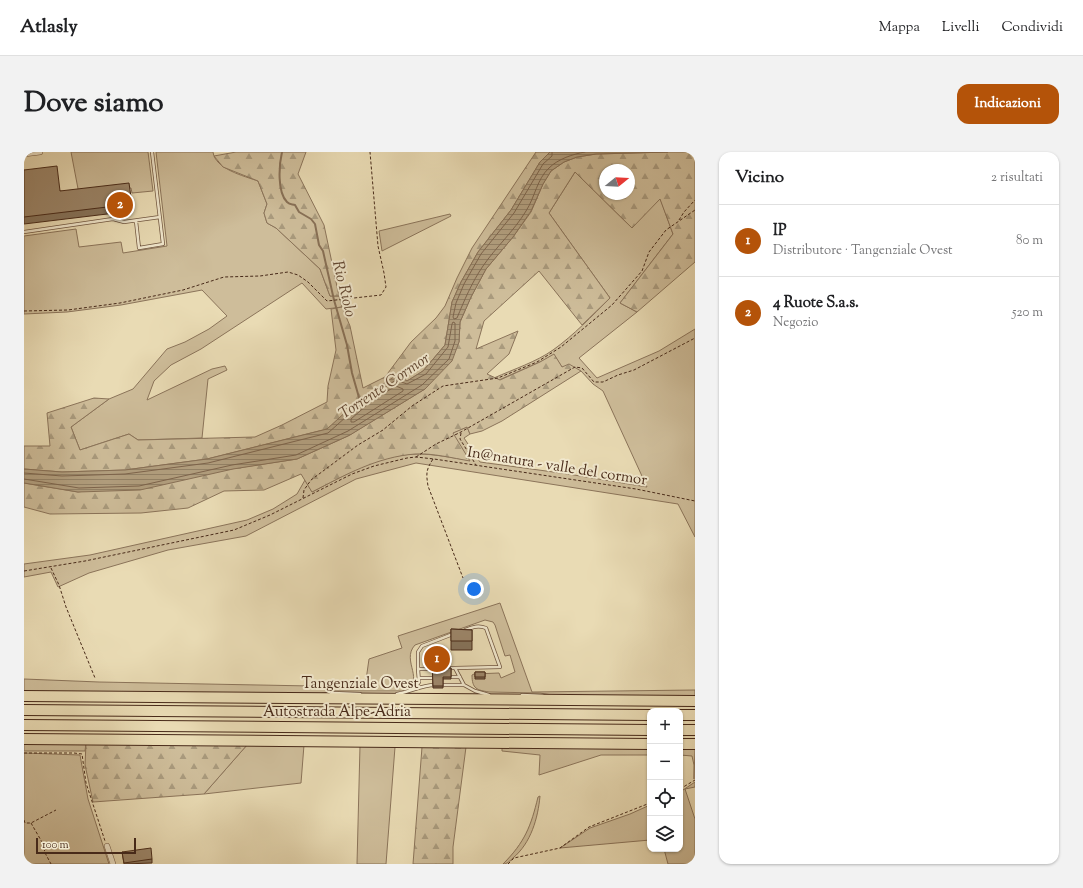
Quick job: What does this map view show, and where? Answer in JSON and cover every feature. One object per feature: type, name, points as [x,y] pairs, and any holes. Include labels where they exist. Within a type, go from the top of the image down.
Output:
[{"type":"highway","name":"Tangenziale Ovest","points":[[24,696],[695,701]]},
{"type":"highway","name":"Autostrada Alpe-Adria","points":[[24,710],[647,715]]},
{"type":"highway","points":[[683,715],[695,715]]},
{"type":"highway","name":"Autostrada Alpe-Adria","points":[[24,725],[647,730]]},
{"type":"highway","points":[[683,730],[695,730]]},
{"type":"highway","points":[[24,739],[647,744]]},
{"type":"highway","points":[[683,744],[695,744]]},
{"type":"street","points":[[24,154],[40,152]]},
{"type":"street","points":[[107,846],[113,864]]},
{"type":"lane","points":[[136,221],[139,248],[163,244],[152,152]]},
{"type":"lane","points":[[24,232],[112,219],[124,222],[160,217]]},
{"type":"lane","points":[[418,669],[500,667],[486,628],[476,626],[462,631]]},
{"type":"lane","points":[[413,690],[418,685],[418,652],[422,646],[455,634]]},
{"type":"lane","points":[[455,668],[464,685]]},
{"type":"lane","points":[[446,677],[460,677]]},
{"type":"lane","points":[[419,678],[440,678]]},
{"type":"lane","points":[[396,694],[405,693],[426,685],[464,685],[475,691],[495,694]]},
{"type":"lane","points":[[322,699],[332,693],[364,694]]},
{"type":"lane","points":[[518,695],[541,695],[553,700]]},
{"type":"path","points":[[24,311],[68,310],[120,303],[183,290],[224,277],[260,276],[288,272],[298,275],[308,282],[327,301],[331,302],[381,295],[386,287],[378,246],[370,152]]},
{"type":"path","points":[[679,220],[695,200]]},
{"type":"path","points":[[303,498],[304,490],[311,480],[358,445],[383,430],[412,406],[443,386],[498,378],[537,362],[561,347],[612,305],[642,271],[649,252],[666,230],[695,210]]},
{"type":"path","points":[[24,571],[85,561],[234,530],[270,515],[352,474],[394,460],[416,457],[436,444],[461,432],[575,367],[582,368],[594,382],[603,382],[654,361],[695,338]]},
{"type":"path","points":[[461,432],[460,439],[476,465]]},
{"type":"path","name":"In@natura - valle del cormor","points":[[416,457],[636,489],[695,501]]},
{"type":"path","points":[[434,459],[427,469],[426,476],[428,486],[463,578]]},
{"type":"path","points":[[50,567],[59,585],[66,607],[95,678]]},
{"type":"path","points":[[24,753],[74,752],[82,754],[82,765],[89,795],[107,846]]},
{"type":"path","points":[[683,787],[695,780]]},
{"type":"path","points":[[508,864],[514,858],[560,848],[589,827],[647,804]]},
{"type":"path","points":[[24,820],[25,823],[31,824],[56,810]]},
{"type":"path","points":[[31,824],[46,849],[44,851],[51,864]]},
{"type":"green space","points":[[71,152],[148,152],[153,191],[132,193],[131,188],[79,194]]},
{"type":"green space","points":[[156,152],[213,152],[215,158],[224,167],[258,181],[267,204],[264,213],[267,223],[276,228],[320,269],[330,296],[339,296],[342,307],[326,309],[302,283],[201,349],[171,365],[154,381],[147,400],[212,369],[225,366],[227,370],[208,379],[202,438],[138,440],[129,434],[80,450],[71,427],[109,399],[133,389],[167,349],[185,342],[209,329],[227,316],[202,290],[121,305],[67,312],[24,314],[24,236],[76,229],[79,247],[121,242],[123,253],[167,246]]},
{"type":"green space","points":[[236,152],[306,152],[298,174],[324,225],[339,296],[330,296],[320,269],[276,228],[267,223],[264,213],[267,204],[258,181],[223,167],[214,156]]},
{"type":"green space","points":[[536,152],[550,152],[540,162],[511,210],[478,252],[461,282],[452,302],[445,345],[423,371],[407,381],[397,375],[327,429],[207,459],[125,470],[62,472],[24,469],[24,446],[50,446],[47,413],[94,398],[109,399],[71,427],[80,450],[129,434],[138,440],[255,437],[327,402],[328,386],[336,350],[331,309],[342,307],[350,326],[363,388],[385,377],[411,342],[436,318],[445,306],[472,248]]},
{"type":"green space","points":[[695,152],[695,262],[637,312],[620,303],[673,234],[660,199],[632,228],[604,200],[635,200],[635,164],[599,164],[599,196],[575,172],[549,213],[610,298],[582,325],[539,271],[484,321],[476,349],[518,331],[509,354],[487,374],[500,380],[554,354],[562,367],[569,364],[581,371],[502,421],[482,431],[470,434],[467,427],[453,433],[470,461],[429,454],[401,456],[374,463],[312,492],[301,474],[264,490],[224,491],[188,508],[141,513],[50,514],[24,507],[24,483],[78,492],[297,459],[348,436],[425,389],[459,342],[460,322],[486,269],[513,237],[531,212],[543,184],[551,171],[564,162],[577,157],[596,154]]},
{"type":"green space","points":[[575,172],[599,196],[599,200],[604,200],[631,227],[660,198],[673,234],[620,303],[637,312],[579,358],[597,378],[659,351],[695,329],[695,537],[678,504],[416,463],[356,479],[246,536],[168,550],[89,573],[58,587],[51,572],[24,577],[24,564],[90,555],[247,520],[273,509],[297,494],[305,480],[312,492],[363,467],[404,455],[437,455],[469,460],[452,433],[467,427],[470,434],[464,438],[480,462],[647,487],[603,391],[593,384],[581,371],[562,367],[554,355],[499,380],[494,378],[532,362],[553,350],[576,332],[610,298],[549,213]]},
{"type":"green space","points":[[450,214],[451,216],[382,251],[379,231]]},
{"type":"green space","points":[[500,603],[532,692],[695,690],[695,697],[558,696],[540,693],[489,692],[478,689],[474,686],[472,680],[472,675],[474,674],[499,673],[501,678],[515,672],[510,655],[505,656],[495,625],[493,622],[485,620],[415,645],[411,651],[410,658],[414,677],[413,682],[409,687],[402,691],[333,691],[319,694],[24,692],[24,679],[99,682],[365,687],[369,659],[402,648],[398,636]]},
{"type":"green space","points":[[24,743],[86,743],[85,751],[24,751]]},
{"type":"green space","points":[[86,743],[247,745],[204,794],[93,802],[85,765]]},
{"type":"green space","points":[[247,745],[304,745],[301,783],[204,794]]},
{"type":"green space","points":[[360,746],[395,747],[386,864],[357,864]]},
{"type":"green space","points":[[422,747],[466,747],[453,847],[453,864],[413,864]]},
{"type":"green space","points":[[502,748],[647,748],[647,755],[601,755],[539,775],[540,755],[502,751]]},
{"type":"green space","points":[[683,748],[695,749],[694,779],[694,765],[692,756],[683,755]]},
{"type":"green space","points":[[24,753],[80,755],[88,799],[109,864],[24,864]]},
{"type":"green space","points":[[695,782],[695,787],[685,789],[695,819],[695,864],[668,864],[665,852],[683,852],[683,790]]},
{"type":"green space","points":[[540,796],[535,821],[529,838],[519,852],[508,862],[503,864],[522,841],[533,817],[538,797]]},
{"type":"green space","points":[[647,806],[647,840],[560,848],[590,828]]},
{"type":"water","name":"Torrente Cormor","points":[[550,152],[668,152],[596,154],[577,157],[564,162],[551,171],[543,184],[531,211],[513,237],[486,269],[471,297],[460,322],[459,342],[452,361],[425,389],[350,435],[297,459],[233,469],[140,490],[78,492],[24,483],[24,469],[62,472],[125,470],[207,459],[327,429],[362,397],[397,375],[407,381],[423,371],[445,345],[452,302],[461,282],[478,252],[511,210],[540,162]]},
{"type":"building","points":[[57,166],[60,191],[129,183],[132,204],[24,217],[24,170]]},
{"type":"building","points":[[451,629],[472,630],[472,641],[451,641]]},
{"type":"building","points":[[432,647],[444,647],[444,653],[432,653]]},
{"type":"building","points":[[432,660],[443,660],[443,668],[451,668],[451,677],[443,677],[443,686],[433,686]]},
{"type":"building","points":[[475,672],[485,672],[485,677],[475,677]]},
{"type":"building","points":[[151,848],[152,859],[124,863],[122,852]]},
{"type":"waterway","name":"Rio Riolo","points":[[282,152],[280,164],[280,185],[282,192],[287,202],[295,205],[299,212],[311,219],[315,224],[319,245],[323,251],[360,401]]},
{"type":"place","name":"4 Ruote S.a.s.","points":[[120,205]]},
{"type":"place","name":"IP","points":[[437,659]]}]
